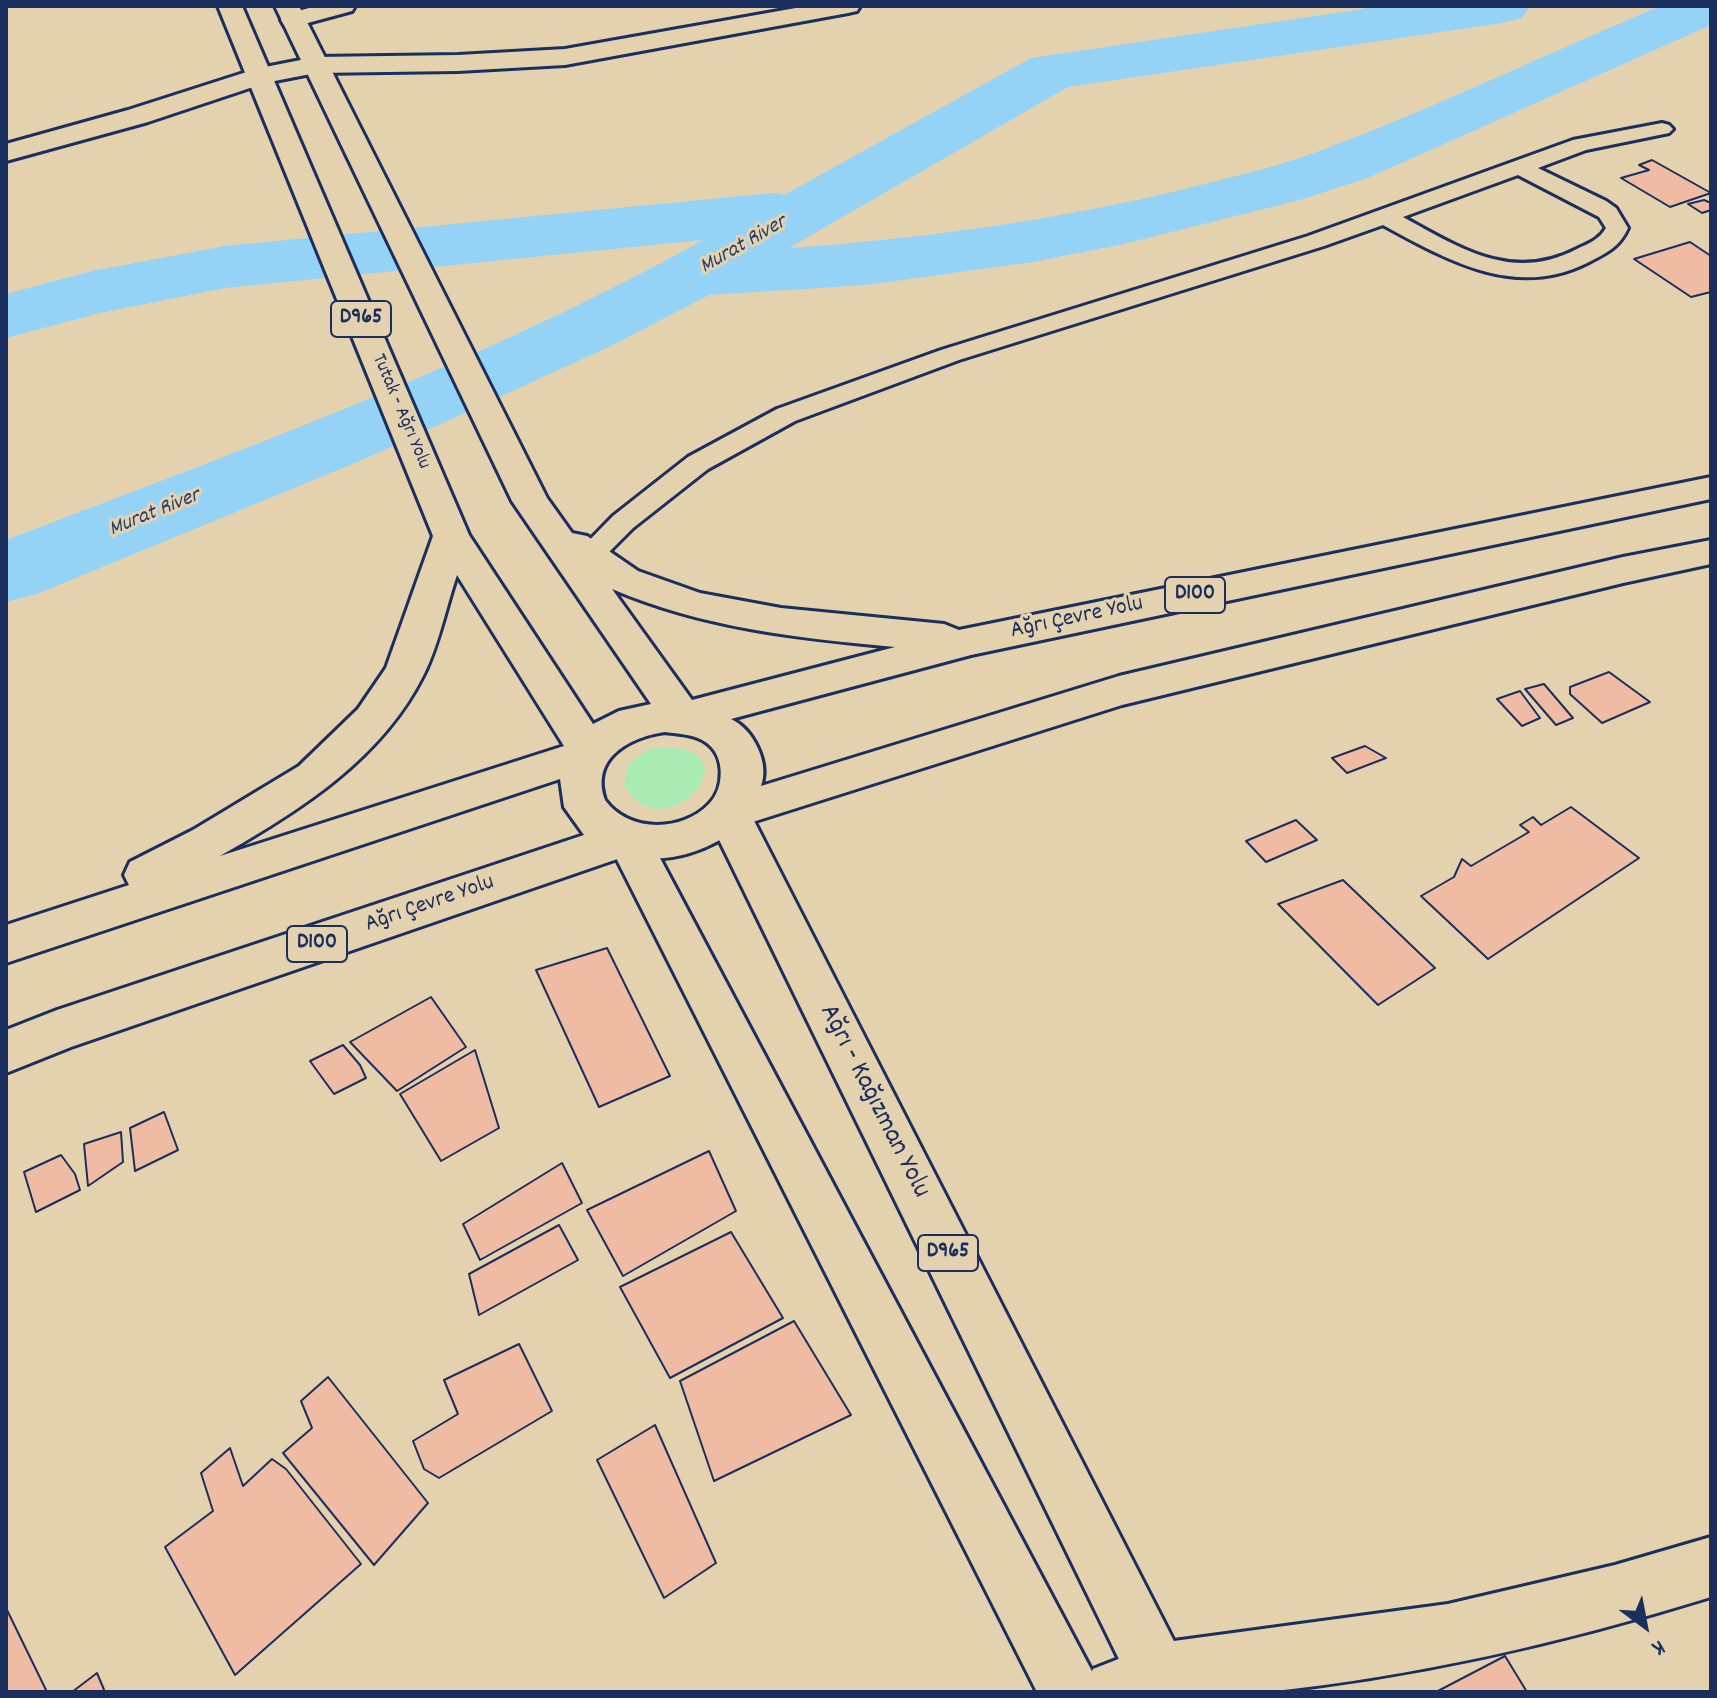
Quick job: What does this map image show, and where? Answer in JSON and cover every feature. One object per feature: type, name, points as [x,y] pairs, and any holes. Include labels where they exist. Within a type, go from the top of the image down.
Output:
[{"type":"main road","name":"Tutak - Ağrı Yolu","points":[[230,6],[451,536],[590,753]]},
{"type":"main road","points":[[343,6],[290,13],[530,501],[682,717]]},
{"type":"main road","points":[[6,153],[138,116],[322,77],[458,63],[565,57],[848,6]]},
{"type":"main road","name":"Ağrı Çevre Yolu","points":[[682,717],[971,641],[1711,488]]},
{"type":"main road","points":[[530,501],[569,541],[624,579],[681,601],[751,616],[971,641]]},
{"type":"main road","points":[[22,937],[208,842],[314,777],[372,720],[405,672],[451,536]]},
{"type":"main road","name":"Ağrı Çevre Yolu","points":[[728,813],[741,793],[745,772],[740,752],[727,735],[707,723],[682,717],[656,717],[629,723],[606,736],[590,753],[580,773],[579,793],[588,812],[605,829],[628,838],[656,842],[683,838],[708,828],[728,813],[1119,691],[1623,570],[1711,552]]},
{"type":"main road","name":"Ağrı Çevre Yolu","points":[[22,937],[590,753]]},
{"type":"main road","name":"Ağrı - Kağızman Yolu","points":[[728,813],[1148,1686]]},
{"type":"main road","points":[[628,838],[1071,1692]]},
{"type":"main road","name":"Ağrı Çevre Yolu","points":[[6,1052],[57,1031],[628,838]]},
{"type":"main road","points":[[1148,1686],[1448,1635],[1615,1596],[1711,1567]]},
{"type":"lane","points":[[589,555],[672,482],[738,439],[786,415],[950,355],[1196,281],[1581,145],[1662,129]]},
{"type":"lane","points":[[1384,216],[1472,262],[1515,271],[1555,268],[1610,242],[1616,235],[1617,228],[1608,213],[1521,168]]},
{"type":"green space","points":[[662,747],[690,751],[703,763],[704,778],[694,792],[679,804],[660,809],[641,803],[624,784],[628,764],[648,750]]},
{"type":"building","points":[[1652,160],[1711,193],[1670,207],[1621,178],[1649,170],[1639,165]]},
{"type":"building","points":[[1704,200],[1711,203],[1711,210],[1702,213],[1688,204]]},
{"type":"building","points":[[1690,242],[1711,256],[1711,292],[1691,297],[1634,259]]},
{"type":"building","points":[[1609,672],[1650,702],[1602,723],[1570,694],[1570,687]]},
{"type":"building","points":[[1544,684],[1573,718],[1556,725],[1525,689]]},
{"type":"building","points":[[1520,691],[1540,718],[1522,726],[1497,699]]},
{"type":"building","points":[[1365,746],[1386,758],[1347,773],[1332,758]]},
{"type":"building","points":[[1571,807],[1639,858],[1488,959],[1421,896],[1454,877],[1462,859],[1471,866],[1529,832],[1520,825],[1533,817],[1541,825]]},
{"type":"building","points":[[1296,820],[1317,840],[1266,862],[1246,841]]},
{"type":"building","points":[[1343,880],[1435,968],[1378,1005],[1278,904]]},
{"type":"building","points":[[607,948],[670,1076],[599,1107],[536,970]]},
{"type":"building","points":[[431,997],[466,1047],[397,1091],[350,1042]]},
{"type":"building","points":[[343,1045],[360,1065],[366,1078],[334,1094],[310,1061]]},
{"type":"building","points":[[475,1050],[499,1128],[441,1161],[400,1094]]},
{"type":"building","points":[[164,1112],[178,1150],[135,1171],[130,1128]]},
{"type":"building","points":[[121,1132],[123,1162],[88,1186],[84,1144]]},
{"type":"building","points":[[709,1151],[736,1211],[623,1276],[587,1210]]},
{"type":"building","points":[[61,1155],[75,1174],[80,1190],[36,1212],[24,1172]]},
{"type":"building","points":[[562,1163],[582,1203],[480,1260],[463,1224]]},
{"type":"building","points":[[559,1225],[578,1260],[479,1315],[469,1274]]},
{"type":"building","points":[[731,1232],[783,1318],[670,1378],[620,1287]]},
{"type":"building","points":[[794,1321],[851,1415],[714,1481],[680,1381]]},
{"type":"building","points":[[519,1344],[552,1411],[439,1478],[424,1469],[413,1441],[458,1414],[444,1380]]},
{"type":"building","points":[[328,1377],[428,1503],[374,1565],[283,1453],[312,1428],[301,1401]]},
{"type":"building","points":[[655,1425],[716,1563],[664,1598],[597,1460]]},
{"type":"building","points":[[230,1448],[243,1486],[272,1459],[286,1469],[361,1564],[235,1675],[165,1547],[213,1511],[201,1473]]},
{"type":"building","points":[[7,1610],[47,1692],[6,1692]]},
{"type":"building","points":[[1505,1656],[1527,1692],[1436,1692]]},
{"type":"building","points":[[97,1673],[105,1692],[72,1692]]},
{"type":"waterway","name":"Murat River","points":[[6,573],[334,443],[585,330],[691,276],[1052,71],[1502,6]]},
{"type":"waterway","points":[[716,275],[866,264],[1033,241],[1119,225],[1277,186],[1347,163],[1708,6]]},
{"type":"waterway","points":[[6,316],[92,293],[225,267],[773,213]]}]
